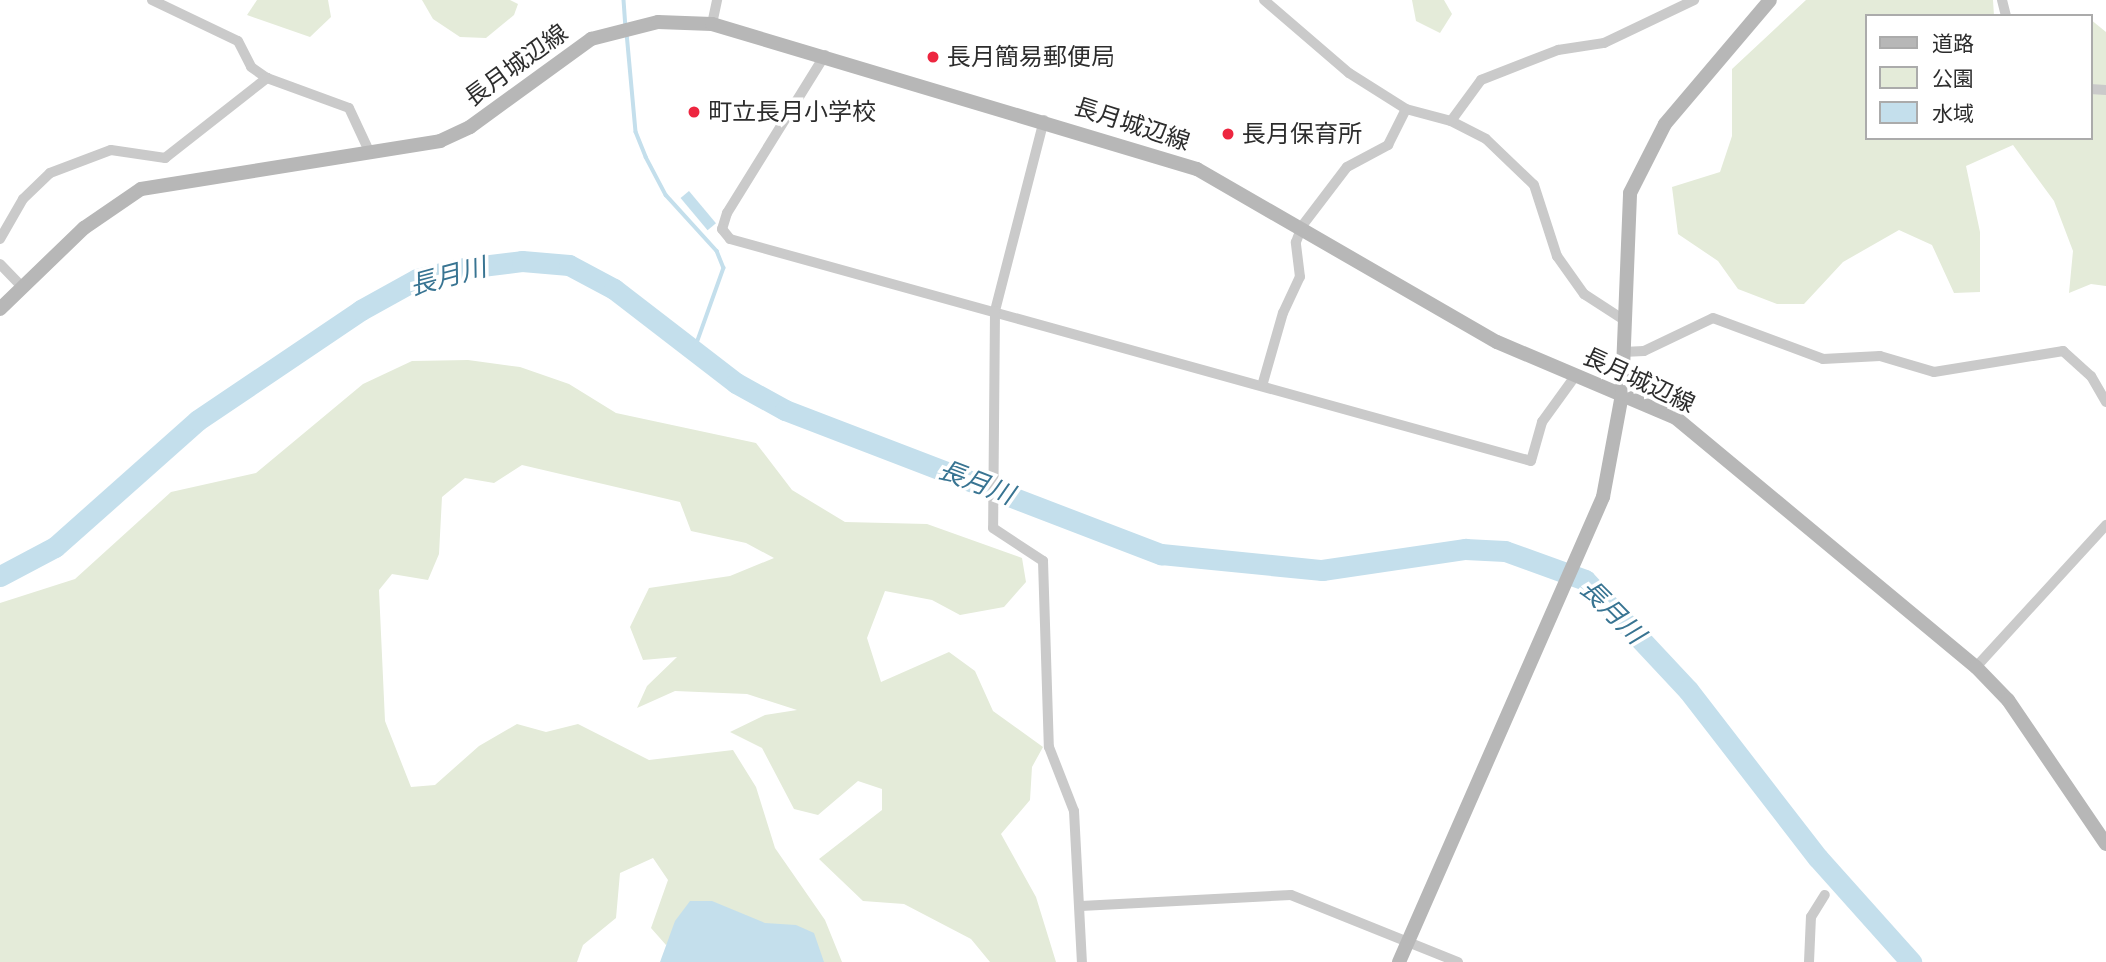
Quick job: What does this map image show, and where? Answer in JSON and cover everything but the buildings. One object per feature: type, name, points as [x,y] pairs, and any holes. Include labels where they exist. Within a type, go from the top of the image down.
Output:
[{"type":"main road","points":[[1399,962],[1564,591],[1602,497],[1622,394],[1623,238],[1630,193],[1647,151],[1770,0]]},
{"type":"main road","name":"長月城辺線","points":[[0,309],[84,228],[141,189],[175,178],[370,153],[440,141],[470,127],[591,39],[658,22],[712,24],[1044,120],[1197,169],[1302,226],[1461,323],[1622,394],[1711,442],[1976,667],[2008,701],[2106,843]]},
{"type":"street","points":[[152,0],[238,41],[251,67],[268,78],[349,108],[370,153]]},
{"type":"street","points":[[712,24],[718,0]]},
{"type":"street","points":[[1264,0],[1349,73],[1406,109],[1451,121],[1486,139],[1534,185],[1557,256],[1592,303],[1624,320]]},
{"type":"street","points":[[1451,121],[1481,80],[1558,50],[1604,44],[1694,0]]},
{"type":"street","points":[[825,55],[722,229],[730,239],[1531,461],[1542,422],[1576,375]]},
{"type":"street","points":[[0,239],[23,199],[50,173],[111,150],[165,158],[268,78]]},
{"type":"street","points":[[1262,386],[1283,313],[1300,277],[1296,242],[1302,226],[1347,167],[1388,145],[1406,109]]},
{"type":"street","points":[[1044,120],[995,311],[993,528],[1002,540],[1043,561],[1049,747],[1074,811],[1082,962]]},
{"type":"street","points":[[0,264],[22,288]]},
{"type":"street","points":[[1623,352],[1644,351],[1713,318],[1824,359],[1880,356],[1934,372],[2063,351],[2091,376],[2106,402]]},
{"type":"street","points":[[1976,667],[2106,525]]},
{"type":"street","points":[[1081,906],[1291,895],[1458,962]]},
{"type":"street","points":[[1809,962],[1811,917],[1825,895]]},
{"type":"green space","points":[[257,0],[328,0],[331,17],[310,37],[247,15]]},
{"type":"green space","points":[[422,0],[510,0],[518,4],[514,15],[486,38],[460,37],[433,19]]},
{"type":"green space","points":[[1412,0],[1444,0],[1452,14],[1440,33],[1416,21]]},
{"type":"green space","points":[[1806,0],[1993,0],[1994,14],[1864,14],[1864,140],[2092,140],[2092,21],[2106,32],[2106,286],[2091,284],[2069,293],[2073,251],[2054,201],[2013,145],[1966,166],[1980,232],[1980,292],[1954,293],[1932,245],[1899,230],[1843,262],[1804,304],[1777,304],[1738,289],[1718,261],[1678,234],[1672,187],[1720,172],[1732,136],[1732,69]]},
{"type":"green space","points":[[468,360],[520,367],[569,384],[616,413],[756,443],[792,490],[845,522],[927,524],[1022,558],[1026,582],[1004,607],[960,615],[932,600],[885,591],[867,638],[881,682],[949,652],[975,671],[993,711],[1043,747],[1032,767],[1030,800],[1001,834],[1036,897],[1056,962],[990,962],[971,939],[904,904],[863,901],[819,859],[882,810],[882,789],[858,781],[818,815],[794,809],[762,748],[730,732],[765,715],[797,710],[747,694],[675,691],[637,708],[647,686],[677,657],[643,660],[630,627],[649,588],[730,576],[774,558],[746,543],[691,531],[680,502],[522,465],[494,483],[465,478],[442,497],[439,554],[428,580],[392,574],[379,590],[385,721],[411,787],[435,785],[479,746],[517,724],[546,732],[578,724],[649,760],[733,750],[756,787],[775,848],[825,920],[842,962],[802,962],[699,918],[666,945],[651,928],[668,880],[653,858],[620,873],[616,918],[583,945],[577,962],[0,962],[0,603],[75,579],[171,492],[256,473],[363,384],[412,361]]},
{"type":"water","points":[[689,191],[716,223],[708,230],[681,198]]},
{"type":"water","points":[[690,901],[712,901],[765,923],[796,925],[814,933],[824,962],[660,962],[675,921]]},
{"type":"waterway","points":[[624,0],[626,26]]},
{"type":"waterway","points":[[627,33],[636,132],[646,157],[666,195],[717,251],[724,268],[694,352]]},
{"type":"waterway","name":"長月川","points":[[0,576],[55,547],[198,420],[361,310],[417,279],[457,269],[522,261],[569,265],[614,289],[736,383],[785,410],[1161,554],[1322,570],[1465,549],[1505,551],[1585,580],[1688,690],[1818,858],[1911,962]]},
{"type":"place","name":"長月簡易郵便局","points":[[933,57]]},
{"type":"place","name":"町立長月小学校","points":[[694,112]]},
{"type":"place","name":"長月保育所","points":[[1228,134]]}]
